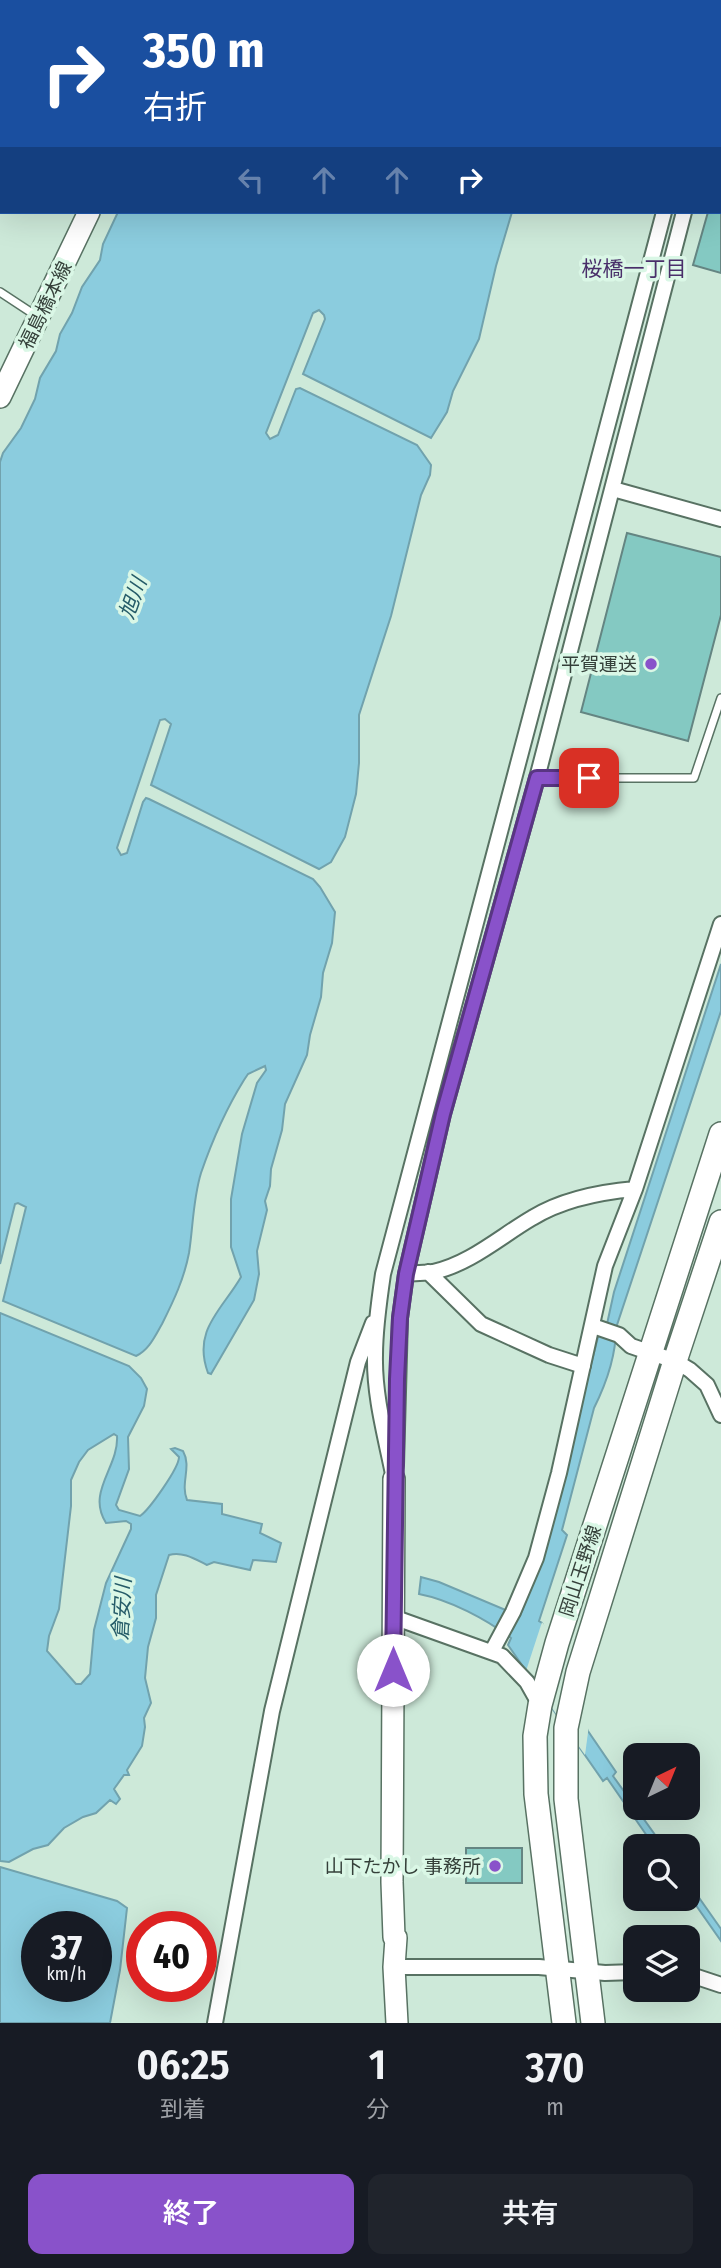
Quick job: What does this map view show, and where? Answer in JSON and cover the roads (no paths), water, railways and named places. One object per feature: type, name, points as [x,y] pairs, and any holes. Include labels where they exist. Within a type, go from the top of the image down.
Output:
[{"type":"main road","name":"岡山玉野線","points":[[565,2023],[536,1794],[536,1736],[542,1700],[557,1643],[721,1134]]},
{"type":"main road","name":"岡山玉野線","points":[[593,2023],[566,1799],[566,1728],[578,1672],[721,1222]]},
{"type":"street","name":"福島橋本線","points":[[0,397],[88,214]]},
{"type":"street","points":[[394,1479],[379,1406],[374,1357],[377,1312],[391,1240],[663,214]]},
{"type":"street","points":[[397,2023],[392,1882],[394,1479],[398,1449],[400,1318],[406,1274],[443,1114],[537,778],[683,214]]},
{"type":"street","points":[[612,489],[721,519]]},
{"type":"street","points":[[492,1651],[513,1612],[536,1558],[583,1366],[597,1327],[605,1266],[635,1189],[721,924]]},
{"type":"street","points":[[406,1274],[428,1272],[457,1263],[496,1242],[534,1216],[561,1205],[604,1192],[635,1189]]},
{"type":"street","points":[[428,1272],[481,1324],[549,1355],[583,1366]]},
{"type":"street","points":[[215,2023],[272,1712],[358,1362],[377,1312]]},
{"type":"street","points":[[597,1327],[619,1335],[631,1346],[675,1361],[690,1370],[706,1385],[721,1415]]},
{"type":"street","points":[[393,1617],[492,1651],[508,1660],[542,1700]]},
{"type":"street","points":[[394,1967],[623,1972]]},
{"type":"street","points":[[700,1978],[721,1985]]},
{"type":"lane","points":[[0,292],[39,317]]},
{"type":"lane","points":[[537,778],[694,778],[721,698]]},
{"type":"water","name":"旭川","points":[[117,214],[511,214],[479,339],[453,391],[447,412],[431,438],[303,374],[325,319],[319,310],[313,313],[266,433],[270,439],[278,435],[296,389],[300,388],[417,445],[431,465],[391,616],[359,715],[356,794],[345,837],[331,862],[319,869],[151,785],[171,724],[165,719],[160,720],[117,848],[121,855],[127,853],[146,798],[313,879],[335,912],[332,943],[323,973],[321,997],[307,1055],[285,1104],[282,1130],[271,1169],[270,1186],[265,1201],[267,1210],[257,1251],[259,1274],[254,1300],[211,1374],[208,1373],[204,1358],[206,1332],[241,1277],[231,1247],[231,1199],[242,1134],[257,1083],[266,1070],[265,1066],[248,1074],[215,1137],[198,1183],[189,1253],[181,1281],[162,1324],[145,1350],[136,1356],[3,1301],[26,1207],[15,1204],[0,1264],[0,462],[35,399],[40,378],[56,351],[60,334],[82,287],[100,260],[103,244]]},
{"type":"water","points":[[721,964],[721,1011],[616,1328],[610,1369],[594,1408],[562,1530],[567,1535],[539,1621],[588,1731],[616,1772],[613,1776],[623,1790],[623,1801],[607,1778],[603,1781],[508,1645],[511,1638],[467,1611],[419,1594],[421,1577],[520,1616],[541,1563],[598,1337],[607,1324],[614,1292]]},
{"type":"water","name":"倉安川","points":[[0,1313],[129,1366],[141,1378],[147,1389],[144,1406],[128,1437],[129,1469],[116,1505],[119,1510],[140,1516],[144,1512],[163,1488],[178,1462],[179,1457],[171,1449],[175,1448],[183,1451],[185,1457],[187,1500],[222,1504],[222,1514],[262,1524],[260,1533],[281,1543],[276,1562],[253,1560],[250,1570],[214,1562],[207,1565],[184,1555],[169,1555],[156,1595],[156,1618],[148,1647],[145,1678],[151,1703],[144,1718],[142,1746],[127,1770],[129,1775],[124,1775],[114,1789],[120,1799],[116,1804],[110,1800],[96,1813],[64,1828],[48,1845],[33,1849],[9,1862],[0,1861]],"holes":[[[114,1434],[117,1436],[113,1458],[101,1490],[101,1512],[106,1523],[126,1521],[131,1524],[131,1529],[106,1583],[94,1630],[90,1674],[81,1684],[76,1684],[47,1651],[49,1636],[59,1609],[71,1506],[71,1480],[88,1450]]]},
{"type":"water","points":[[636,1820],[644,1820],[654,1834],[646,1834]]},
{"type":"water","points":[[0,1867],[117,1901],[127,1908],[120,1970],[110,2023],[0,2023]]},
{"type":"water","points":[[700,1899],[721,1929],[721,1941],[700,1911]]},
{"type":"place","name":"平賀運送","points":[[651,664]]},
{"type":"place","name":"山下たかし 事務所","points":[[495,1866]]},
{"type":"district","name":"桜橋一丁目","points":[[634,269]]}]
